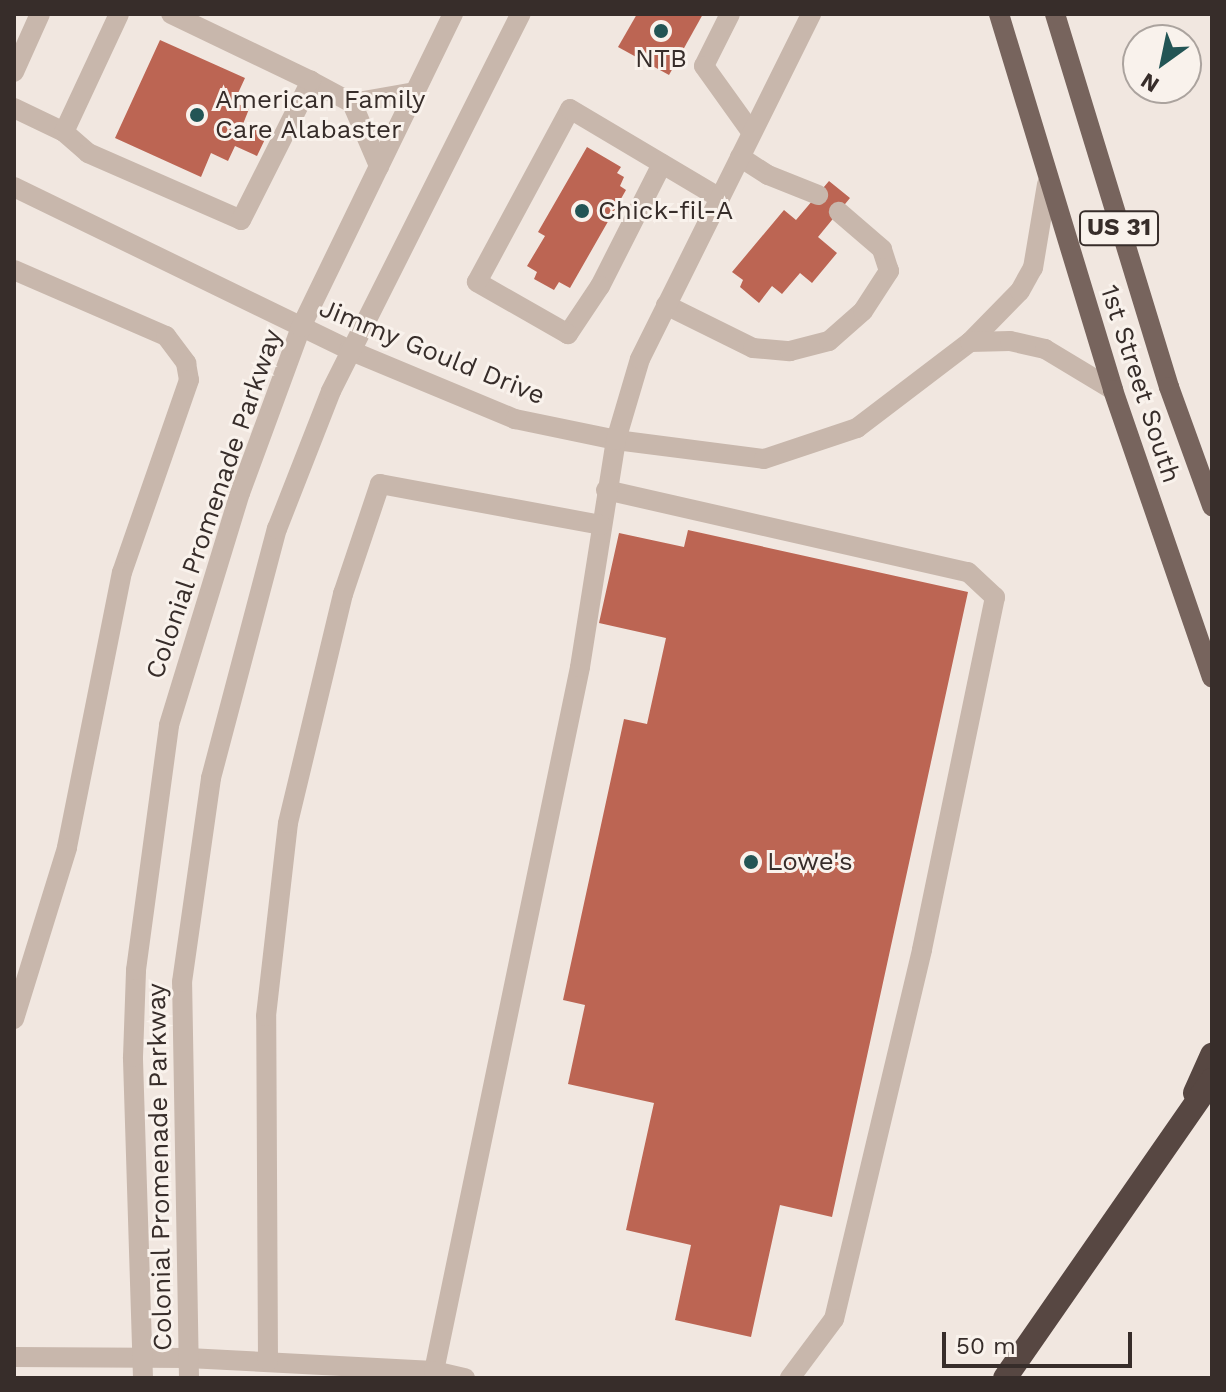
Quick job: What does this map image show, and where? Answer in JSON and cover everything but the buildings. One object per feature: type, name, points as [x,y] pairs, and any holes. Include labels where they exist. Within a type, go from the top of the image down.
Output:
[{"type":"highway","points":[[1185,1117],[1212,1055]]},
{"type":"highway","points":[[1005,1378],[1212,1080]]},
{"type":"main road","name":"1st Street South","points":[[999,14],[1047,184],[1113,390],[1212,677]]},
{"type":"main road","name":"1st Street South","points":[[1055,14],[1169,387],[1212,506]]},
{"type":"street","points":[[14,72],[40,14]]},
{"type":"street","points":[[64,132],[119,14]]},
{"type":"street","points":[[171,14],[352,103],[416,92]]},
{"type":"street","name":"Colonial Promenade Parkway","points":[[143,1368],[133,1057],[148,857],[169,725],[195,627],[301,327],[453,14]]},
{"type":"street","name":"Colonial Promenade Parkway","points":[[188,1368],[182,982],[199,842],[214,763],[277,529],[349,350],[521,14]]},
{"type":"street","points":[[730,14],[704,66],[752,133]]},
{"type":"street","points":[[434,1371],[580,667],[616,440],[640,359],[811,14]]},
{"type":"street","points":[[14,108],[64,132],[88,153],[241,220],[311,81]]},
{"type":"street","points":[[352,103],[379,166]]},
{"type":"street","points":[[662,164],[600,286],[568,334],[477,282],[570,109],[720,198]]},
{"type":"street","points":[[740,157],[768,175],[818,195]]},
{"type":"street","name":"Jimmy Gould Drive","points":[[16,191],[349,350],[515,419],[616,440],[764,459],[809,447],[857,428],[970,342],[1020,291],[1033,268],[1047,184]]},
{"type":"street","points":[[666,305],[753,348],[790,351],[829,341],[863,311],[889,271],[882,249],[839,212]]},
{"type":"street","points":[[14,270],[166,336],[186,363],[189,380],[122,572],[67,848],[14,1019]]},
{"type":"street","points":[[970,342],[1010,341],[1045,349],[1113,390]]},
{"type":"street","points":[[268,1361],[266,1016],[288,823],[343,594],[380,484],[601,525]]},
{"type":"street","points":[[606,490],[968,572],[995,597],[922,950],[834,1319],[790,1378]]},
{"type":"street","points":[[14,1357],[143,1368],[188,1368],[268,1361],[434,1371],[465,1378]]},
{"type":"place","name":"NTB","points":[[661,31]]},
{"type":"place","name":"American Family Care Alabaster","points":[[197,115]]},
{"type":"place","name":"Chick-fil-A","points":[[582,211]]},
{"type":"place","name":"Lowe's","points":[[751,862]]}]
